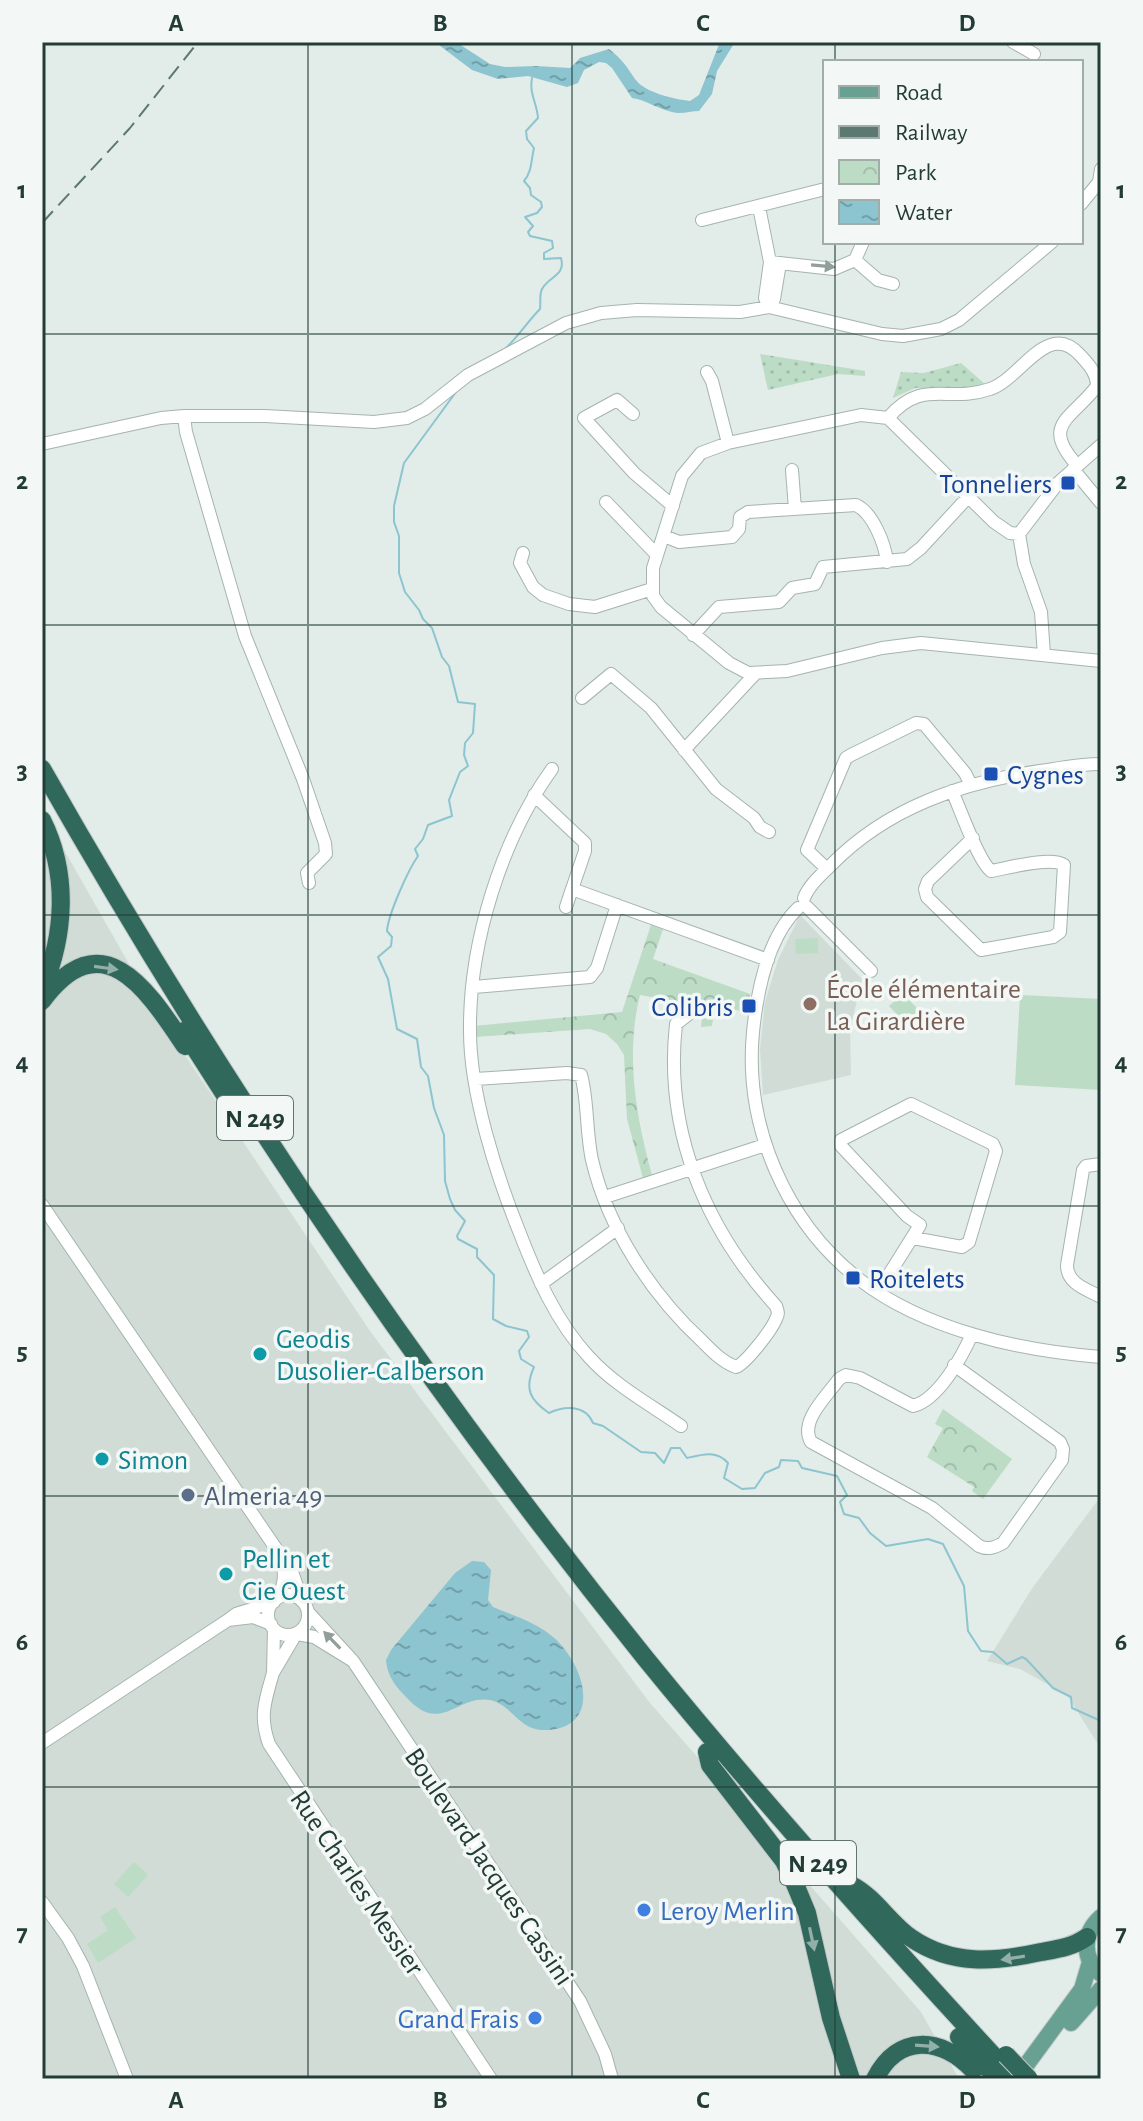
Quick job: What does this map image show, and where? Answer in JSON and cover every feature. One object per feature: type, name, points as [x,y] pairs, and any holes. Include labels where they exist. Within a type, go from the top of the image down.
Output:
[{"type":"highway","name":"N 249","points":[[42,769],[192,1021],[333,1236],[496,1464],[644,1656],[995,2069]]},
{"type":"highway","name":"N 249","points":[[42,794],[207,1068],[330,1253],[460,1436],[558,1565],[707,1752],[835,1902],[995,2069],[1030,2079]]},
{"type":"highway","points":[[42,820],[55,853],[61,896],[57,943],[42,990]]},
{"type":"highway","name":"N 249","points":[[42,1001],[54,984],[75,970],[98,966],[120,970],[140,983],[197,1062],[207,1068]]},
{"type":"highway","name":"N 249","points":[[644,1656],[658,1661],[851,1885],[995,2069]]},
{"type":"highway","name":"N 249","points":[[707,1752],[710,1765],[784,1861],[800,1895],[828,2009],[851,2079]]},
{"type":"highway","name":"N 249","points":[[851,1885],[862,1890],[908,1936],[930,1950],[950,1957],[1006,1960],[1071,1946],[1087,1937]]},
{"type":"highway","name":"N 249","points":[[875,2079],[885,2062],[899,2051],[913,2045],[929,2044],[1016,2079]]},
{"type":"main road","points":[[1016,2079],[1096,1968],[1087,1954],[1087,1937],[1091,1927],[1101,1917]]},
{"type":"main road","points":[[1030,2079],[1083,2007],[1101,1989]]},
{"type":"street","points":[[1013,42],[1034,54]]},
{"type":"street","points":[[1083,201],[1100,178]]},
{"type":"street","points":[[702,220],[823,190]]},
{"type":"street","points":[[759,207],[775,263],[765,298],[769,307]]},
{"type":"street","points":[[775,263],[834,269],[855,260],[862,244]]},
{"type":"street","points":[[42,444],[161,418],[184,416],[265,416],[374,422],[407,418],[425,409],[468,375],[555,329],[587,316],[615,311],[726,312],[769,307],[882,334],[921,334],[959,320],[1050,244]]},
{"type":"street","points":[[855,260],[878,280],[893,284]]},
{"type":"street","points":[[888,418],[905,400],[920,394],[966,394],[1004,384],[1045,345],[1057,342],[1067,344],[1078,352],[1097,377],[1097,386],[1064,421],[1059,434],[1063,450],[1101,503]]},
{"type":"street","points":[[707,372],[728,443]]},
{"type":"street","points":[[633,414],[617,400],[584,418],[634,473],[673,506]]},
{"type":"street","points":[[1019,534],[1010,533],[994,522],[888,418],[861,415],[728,443],[701,453],[682,476],[653,568],[652,589],[661,607],[693,635],[729,663],[752,674],[787,671],[882,648],[921,643],[1101,661]]},
{"type":"street","points":[[184,416],[245,636],[303,779],[325,843],[326,854],[307,873],[309,883]]},
{"type":"street","points":[[1044,655],[1041,612],[1024,564],[1019,534],[1058,483],[1101,445]]},
{"type":"street","points":[[792,470],[795,509]]},
{"type":"street","points":[[693,635],[719,607],[779,602],[792,588],[815,584],[823,567],[907,559],[969,496]]},
{"type":"street","points":[[606,502],[657,555]]},
{"type":"street","points":[[664,536],[679,542],[732,537],[739,529],[740,517],[748,512],[856,505],[863,508],[886,550],[887,562]]},
{"type":"street","points":[[523,553],[520,563],[533,587],[543,595],[569,604],[595,607],[652,589]]},
{"type":"street","points":[[582,698],[611,674],[651,708],[716,789],[769,832]]},
{"type":"street","points":[[682,746],[752,674]]},
{"type":"street","points":[[827,869],[807,850],[846,758],[851,755],[919,722],[929,728],[971,785]]},
{"type":"street","points":[[1101,764],[1020,774],[971,785],[910,806],[862,837],[827,869],[780,933],[768,960],[754,1017],[751,1051],[752,1083],[765,1145],[778,1178],[805,1222],[849,1270],[878,1292],[910,1309],[972,1334],[1030,1348],[1101,1357]]},
{"type":"street","points":[[552,769],[534,795],[507,851],[483,924],[470,1032],[476,1079],[499,1178],[551,1304],[589,1357],[681,1426]]},
{"type":"street","points":[[952,791],[973,838],[985,866],[991,871],[1058,861],[1064,865],[1060,932],[1053,937],[981,950],[927,897],[925,889],[928,881],[973,838]]},
{"type":"street","points":[[534,795],[585,843],[566,907]]},
{"type":"street","points":[[572,889],[768,960]]},
{"type":"street","points":[[803,904],[871,971]]},
{"type":"street","points":[[474,987],[590,977],[597,968],[617,905]]},
{"type":"street","points":[[476,1079],[567,1073],[581,1075],[593,1163],[618,1228],[647,1278],[679,1320],[728,1364],[736,1367],[742,1365],[777,1318],[778,1312],[724,1239],[707,1209],[691,1169],[678,1116],[673,1047],[676,1024],[690,1013]]},
{"type":"street","points":[[878,1292],[920,1225],[907,1216],[841,1146],[841,1140],[911,1104],[993,1144],[996,1151],[969,1242],[962,1247],[913,1238]]},
{"type":"street","points":[[605,1197],[765,1145]]},
{"type":"street","points":[[1101,1164],[1086,1166],[1083,1170],[1067,1274],[1071,1280],[1101,1297]]},
{"type":"street","name":"Boulevard Jacques Cassini","points":[[42,1205],[277,1550],[289,1563],[305,1606],[353,1661],[580,2001],[605,2054],[612,2079]]},
{"type":"street","points":[[541,1284],[618,1228]]},
{"type":"street","points":[[954,1365],[1060,1442],[1063,1449],[1062,1460],[1003,1543],[996,1547],[986,1549],[979,1546],[932,1508],[811,1442],[807,1435],[809,1421],[839,1379],[846,1375],[860,1378],[913,1406],[930,1399],[972,1334]]},
{"type":"street","name":"Boulevard Jacques Cassini","points":[[276,1600],[285,1584],[277,1550]]},
{"type":"street","points":[[42,1743],[236,1614],[291,1595],[305,1606],[306,1625],[296,1634],[283,1635],[253,1617],[228,1620]]},
{"type":"street","points":[[272,1627],[268,1613],[276,1600]]},
{"type":"street","name":"Rue Charles Messier","points":[[272,1627],[275,1645],[273,1673],[263,1706],[263,1725],[269,1744],[491,2079]]},
{"type":"street","name":"Boulevard Jacques Cassini","points":[[296,1634],[314,1637],[353,1661]]},
{"type":"street","name":"Rue Charles Messier","points":[[273,1673],[296,1634]]},
{"type":"street","points":[[42,1902],[68,1938],[83,1966],[127,2079]]},
{"type":"shaded area","points":[[42,811],[158,1015],[370,1331],[650,1703],[921,2012],[959,2079],[42,2079]]},
{"type":"shaded area","name":"École élémentaire La Girardière","points":[[800,915],[862,979],[850,1030],[851,1075],[763,1095],[760,1049],[765,1002],[778,960]]},
{"type":"shaded area","points":[[1101,1496],[1101,1749],[1067,1695],[1020,1669],[987,1661],[1033,1587]]},
{"type":"green space","points":[[760,354],[865,371],[865,376],[838,374],[768,390]]},
{"type":"green space","points":[[961,363],[986,385],[915,388],[893,398],[901,372],[924,373]]},
{"type":"green space","points":[[651,925],[663,929],[653,959],[750,994],[747,1012],[715,1006],[712,1026],[701,1027],[703,1006],[640,995],[633,1040],[634,1085],[652,1175],[643,1178],[627,1119],[624,1055],[606,1034],[590,1029],[475,1037],[474,1026],[622,1012]]},
{"type":"green space","points":[[818,938],[818,953],[796,954],[795,939]]},
{"type":"green space","points":[[903,994],[921,1012],[908,1026],[889,1006]]},
{"type":"green space","points":[[1020,995],[1101,999],[1101,1090],[1015,1085]]},
{"type":"green space","points":[[943,1409],[1012,1459],[983,1499],[972,1491],[974,1487],[927,1457],[943,1428],[935,1424]]},
{"type":"green space","points":[[134,1862],[148,1875],[128,1897],[114,1884]]},
{"type":"green space","points":[[115,1907],[136,1938],[98,1963],[87,1944],[108,1930],[100,1917]]},
{"type":"water","points":[[435,42],[456,42],[490,64],[505,67],[570,68],[580,58],[609,49],[646,88],[690,101],[699,95],[720,42],[735,42],[717,71],[712,94],[699,111],[679,113],[632,98],[606,63],[599,62],[584,70],[578,83],[567,87],[528,76],[498,79],[472,70]]},
{"type":"water","points":[[472,1561],[484,1562],[491,1570],[488,1600],[493,1607],[547,1632],[571,1659],[578,1672],[583,1700],[573,1722],[560,1728],[534,1729],[504,1706],[490,1700],[468,1702],[439,1714],[429,1713],[418,1708],[392,1680],[386,1660],[391,1650],[455,1573]]},
{"type":"waterway","points":[[505,349],[540,309],[542,289],[559,272],[562,264],[561,258],[544,259],[544,253],[553,248],[552,241],[530,236],[528,232],[533,226],[525,217],[537,213],[542,207],[524,181],[530,170],[534,148],[527,139],[526,131],[538,118],[532,78]]},
{"type":"waterway","points":[[456,392],[404,463],[394,506],[394,522],[399,536],[399,573],[405,592],[432,628],[442,657],[449,666],[458,702],[475,704],[473,733],[465,743],[464,755],[468,766],[460,772],[449,800],[452,816],[428,825],[415,849],[418,856],[399,893],[388,924],[391,946],[378,957],[388,979],[397,1029],[417,1039],[421,1067],[428,1076],[434,1108],[444,1135],[445,1181],[455,1210],[465,1221],[458,1239],[477,1249],[477,1257],[494,1275],[493,1319],[527,1331],[529,1337],[519,1351],[521,1359],[534,1367],[529,1388],[533,1399],[549,1413],[567,1408],[585,1412],[593,1423],[603,1426],[641,1452],[655,1453],[664,1463],[671,1448],[680,1448],[687,1458],[704,1454],[719,1456],[728,1463],[724,1478],[742,1489],[755,1488],[765,1473],[779,1467],[781,1460],[798,1461],[802,1468],[837,1476],[847,1495],[840,1502],[844,1514],[859,1518],[870,1533],[886,1546],[928,1539],[943,1544],[964,1586],[968,1631],[981,1651],[993,1652],[1007,1664],[1022,1657],[1026,1659],[1053,1688],[1071,1697],[1072,1708],[1101,1721]]},
{"type":"railway","points":[[42,223],[130,128],[198,42]]},
{"type":"place","name":"Tonneliers","points":[[1068,483]]},
{"type":"place","name":"Cygnes","points":[[991,774]]},
{"type":"place","name":"École élémentaire La Girardière","points":[[810,1004]]},
{"type":"place","name":"Colibris","points":[[749,1006]]},
{"type":"place","name":"Roitelets","points":[[853,1278]]},
{"type":"place","name":"Geodis Dusolier-Calberson","points":[[260,1354]]},
{"type":"place","name":"Simon","points":[[102,1459]]},
{"type":"place","name":"Almeria 49","points":[[188,1495]]},
{"type":"place","name":"Pellin et Cie Ouest","points":[[226,1574]]},
{"type":"place","name":"Leroy Merlin","points":[[644,1910]]},
{"type":"place","name":"Grand Frais","points":[[535,2018]]}]
